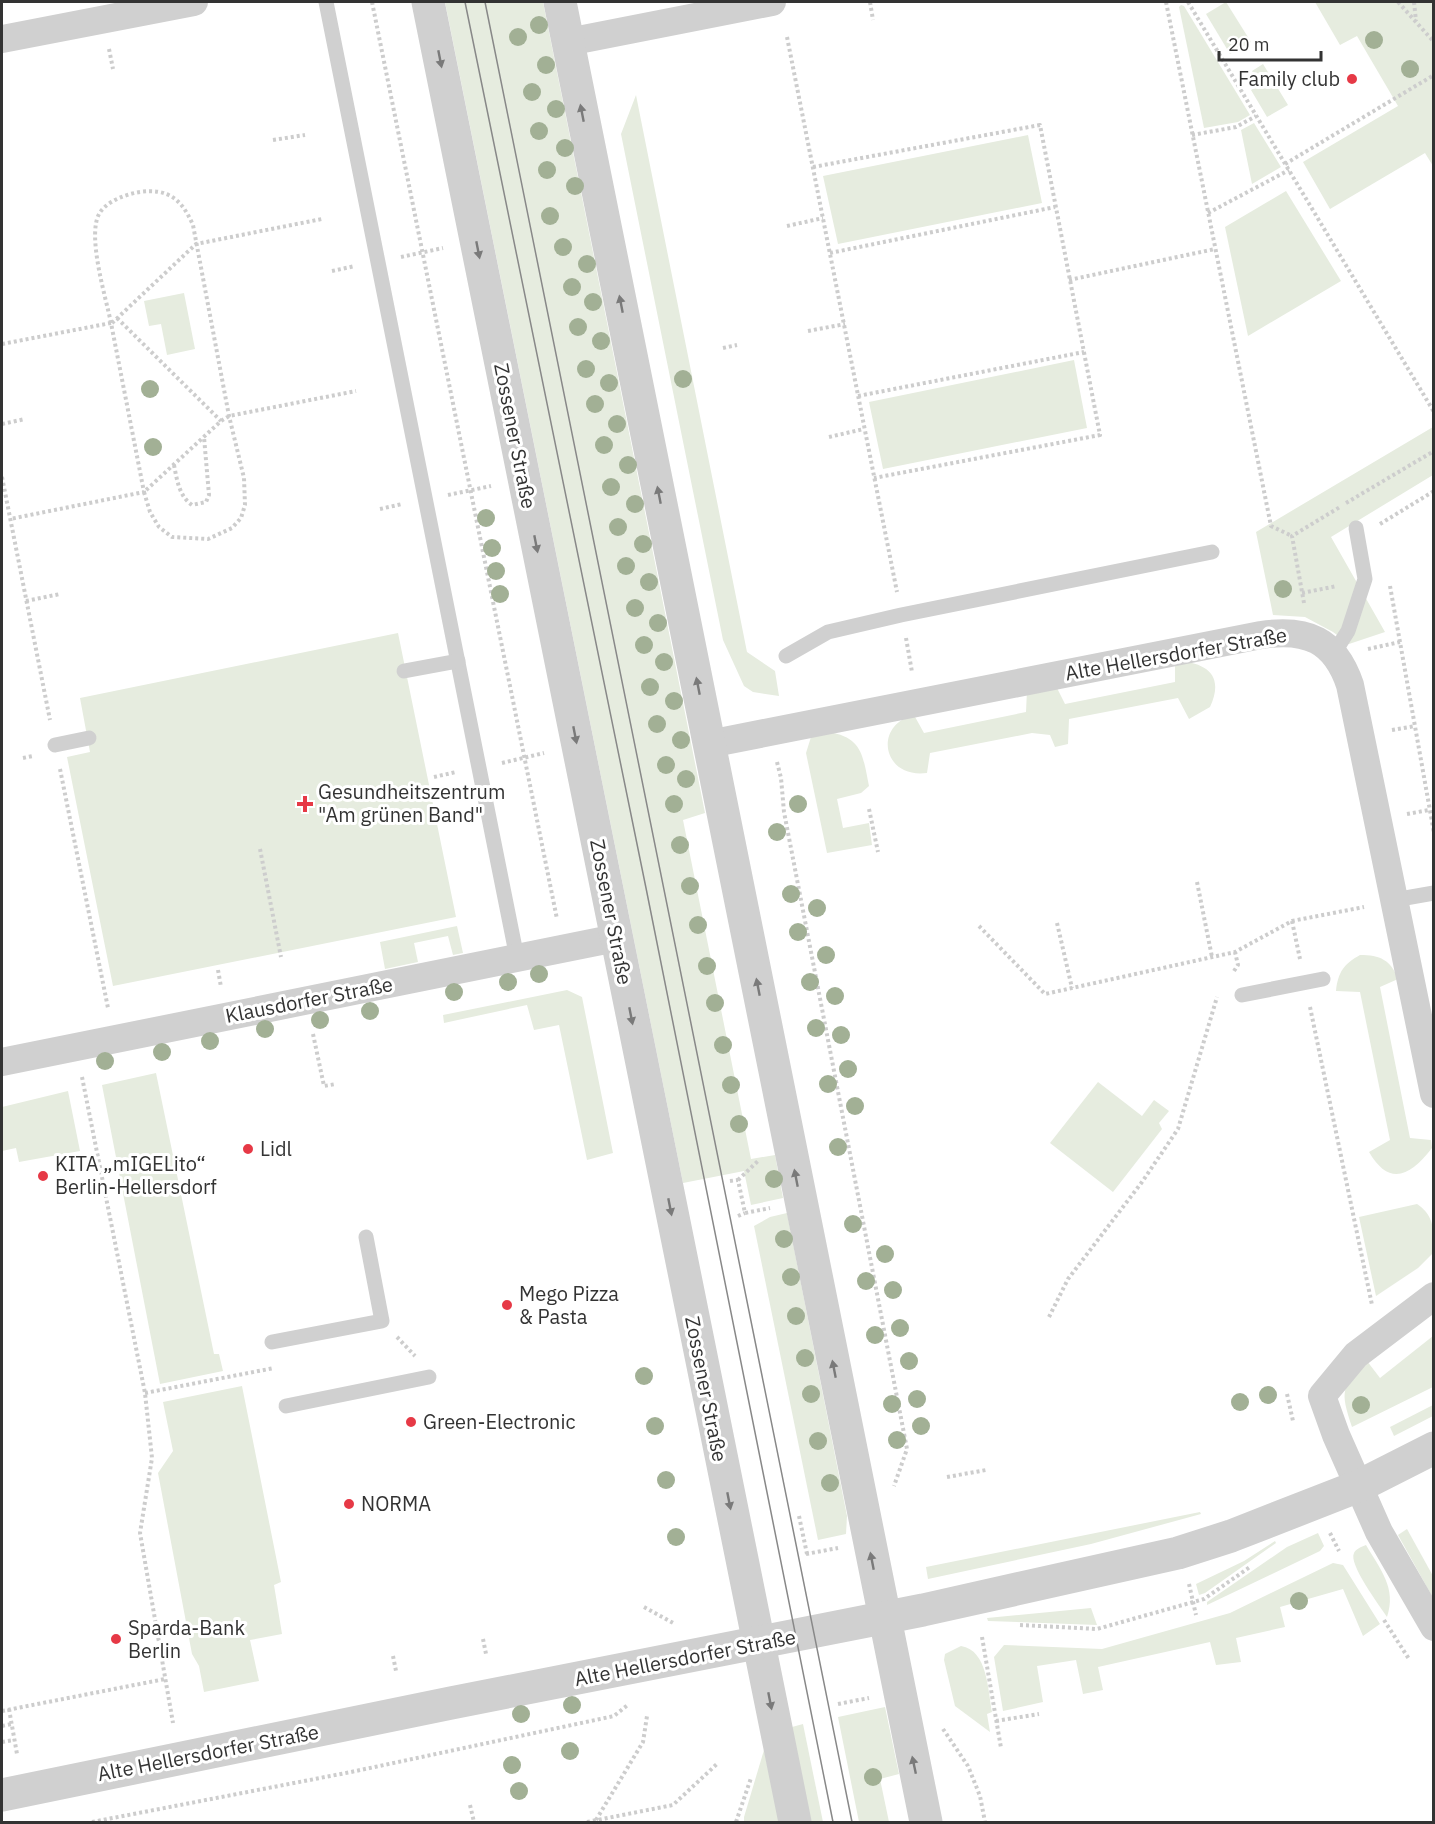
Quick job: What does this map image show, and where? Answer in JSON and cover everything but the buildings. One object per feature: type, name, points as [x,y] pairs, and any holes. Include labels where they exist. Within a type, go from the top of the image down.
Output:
[{"type":"street","points":[[2,39],[194,2]]},
{"type":"street","name":"Zossener Straße","points":[[428,2],[795,1822]]},
{"type":"street","points":[[560,2],[883,1618],[926,1822]]},
{"type":"street","points":[[568,42],[772,2]]},
{"type":"street","name":"Alte Hellersdorfer Straße","points":[[709,744],[1273,633],[1301,633],[1334,653],[1344,666],[1350,685],[1434,1094]]},
{"type":"street","name":"Klausdorfer Straße","points":[[2,1062],[616,938]]},
{"type":"street","points":[[1434,1296],[1356,1354],[1322,1396],[1336,1435],[1379,1532],[1434,1627]]},
{"type":"street","name":"Alte Hellersdorfer Straße","points":[[2,1795],[883,1618],[1178,1552],[1231,1536],[1359,1486],[1434,1448]]},
{"type":"lane","points":[[326,2],[517,958]]},
{"type":"lane","points":[[1334,653],[1348,631],[1365,579],[1356,528]]},
{"type":"lane","points":[[786,656],[828,632],[1212,552]]},
{"type":"lane","points":[[404,671],[458,661]]},
{"type":"lane","points":[[55,745],[89,738]]},
{"type":"lane","points":[[1394,900],[1434,893]]},
{"type":"lane","points":[[1242,994],[1323,979]]},
{"type":"lane","points":[[272,1342],[382,1321],[366,1237]]},
{"type":"lane","points":[[286,1406],[429,1377]]},
{"type":"path","points":[[372,2],[562,948]]},
{"type":"path","points":[[870,2],[873,20]]},
{"type":"path","points":[[1166,2],[1271,526],[1292,536]]},
{"type":"path","points":[[1188,2],[1434,412]]},
{"type":"path","points":[[1398,2],[1434,42]]},
{"type":"path","points":[[1414,2],[1416,21]]},
{"type":"path","points":[[787,37],[914,678]]},
{"type":"path","points":[[1285,164],[1434,75]]},
{"type":"path","points":[[1192,135],[1236,127],[1256,116]]},
{"type":"path","points":[[813,167],[1040,124],[1100,435],[874,478]]},
{"type":"path","points":[[273,140],[304,135]]},
{"type":"path","points":[[1209,213],[1289,170]]},
{"type":"path","points":[[166,193],[185,209],[193,225],[196,244],[229,416],[244,478],[245,505],[241,518],[232,528],[208,539],[172,537],[159,527],[150,512],[95,252],[99,214],[112,201],[131,194],[166,193]]},
{"type":"path","points":[[830,253],[1055,207]]},
{"type":"path","points":[[787,226],[824,218]]},
{"type":"path","points":[[2,344],[111,323],[196,244],[322,219]]},
{"type":"path","points":[[1069,280],[1215,249]]},
{"type":"path","points":[[117,318],[221,421]]},
{"type":"path","points":[[808,331],[845,324]]},
{"type":"path","points":[[723,348],[737,345]]},
{"type":"path","points":[[857,396],[1084,352]]},
{"type":"path","points":[[10,519],[144,492],[229,416],[356,391]]},
{"type":"path","points":[[2,424],[25,419]]},
{"type":"path","points":[[829,437],[864,429]]},
{"type":"path","points":[[174,465],[179,488],[185,500],[192,505],[206,502],[209,495],[204,437]]},
{"type":"path","points":[[1381,535],[1379,525],[1434,491]]},
{"type":"path","points":[[1388,575],[1434,833]]},
{"type":"path","points":[[26,601],[60,594]]},
{"type":"path","points":[[1366,650],[1400,642]]},
{"type":"path","points":[[1388,731],[1415,726]]},
{"type":"path","points":[[769,732],[781,778],[784,812],[907,1449],[892,1491]]},
{"type":"path","points":[[869,809],[878,852]]},
{"type":"path","points":[[1404,815],[1429,810]]},
{"type":"path","points":[[260,849],[281,957]]},
{"type":"path","points":[[1197,882],[1212,957]]},
{"type":"path","points":[[979,926],[1045,994],[1235,952],[1292,921],[1394,900]]},
{"type":"path","points":[[1292,921],[1372,1305]]},
{"type":"path","points":[[1057,923],[1072,988]]},
{"type":"path","points":[[1232,974],[1238,965],[1235,952]]},
{"type":"path","points":[[1049,1317],[1068,1279],[1142,1182],[1178,1130],[1216,999],[1221,990]]},
{"type":"path","points":[[313,1034],[324,1086],[336,1084]]},
{"type":"path","points":[[77,1046],[145,1393],[152,1458],[140,1533],[173,1723]]},
{"type":"path","points":[[730,1181],[738,1180],[745,1213]]},
{"type":"path","points":[[738,1216],[774,1207]]},
{"type":"path","points":[[382,1321],[420,1361]]},
{"type":"path","points":[[145,1393],[284,1366]]},
{"type":"path","points":[[947,1478],[986,1470]]},
{"type":"path","points":[[798,1516],[807,1554],[844,1546]]},
{"type":"path","points":[[1189,1584],[1196,1615]]},
{"type":"path","points":[[1383,1620],[1409,1659]]},
{"type":"path","points":[[982,1637],[1000,1748]]},
{"type":"path","points":[[483,1639],[486,1654]]},
{"type":"path","points":[[393,1656],[396,1671]]},
{"type":"path","points":[[2,1711],[165,1679]]},
{"type":"path","points":[[838,1704],[870,1697]]},
{"type":"path","points":[[9,1709],[17,1754]]},
{"type":"path","points":[[996,1721],[1039,1714]]},
{"type":"path","points":[[92,1822],[351,1772],[614,1716]]},
{"type":"path","points":[[596,1821],[643,1742],[647,1716]]},
{"type":"path","points":[[2,1726],[12,1724]]},
{"type":"path","points":[[942,1727],[968,1766],[980,1796],[985,1822]]},
{"type":"path","points":[[2,1742],[14,1740]]},
{"type":"path","points":[[587,1822],[673,1805],[718,1763]]},
{"type":"path","points":[[470,1805],[474,1822]]},
{"type":"shaded area","points":[[445,2],[543,2],[705,813],[683,820],[751,1159],[775,1155],[783,1198],[751,1205],[744,1171],[683,1183]]},
{"type":"shaded area","points":[[1226,2],[1251,42],[1230,54],[1206,14]]},
{"type":"shaded area","points":[[1315,2],[1433,2],[1433,166],[1425,153],[1330,209],[1303,162],[1398,106],[1357,36],[1340,45]]},
{"type":"shaded area","points":[[1184,6],[1250,115],[1238,122],[1204,128],[1179,7]]},
{"type":"shaded area","points":[[1263,64],[1288,105],[1267,117],[1251,90],[1260,84],[1252,71]]},
{"type":"shaded area","points":[[636,95],[747,652],[775,671],[779,696],[753,692],[744,686],[723,640],[621,134]]},
{"type":"shaded area","points":[[1254,123],[1281,167],[1252,184],[1241,130]]},
{"type":"shaded area","points":[[1028,135],[1042,203],[838,244],[823,176]]},
{"type":"shaded area","points":[[1286,191],[1341,281],[1248,336],[1225,227]]},
{"type":"shaded area","points":[[184,293],[195,349],[167,355],[161,324],[149,326],[144,301]]},
{"type":"shaded area","points":[[1074,360],[1087,428],[883,469],[869,402]]},
{"type":"shaded area","points":[[1433,427],[1433,475],[1331,537],[1385,632],[1349,644],[1333,632],[1305,617],[1273,615],[1256,532]]},
{"type":"shaded area","points":[[398,633],[456,917],[113,986],[67,757],[90,752],[80,698]]},
{"type":"shaded area","points":[[1175,660],[1204,667],[1214,678],[1214,696],[1210,707],[1189,719],[1178,698],[1069,719],[1068,744],[1055,747],[1050,735],[1032,733],[930,753],[927,773],[912,773],[900,768],[892,760],[888,750],[888,739],[892,729],[901,721],[914,715],[924,733],[1026,712],[1027,690],[1056,686],[1065,704],[1175,682]]},
{"type":"shaded area","points":[[828,732],[848,738],[863,757],[869,786],[861,793],[837,799],[843,828],[869,823],[872,845],[827,853],[806,753],[811,737]]},
{"type":"shaded area","points":[[457,926],[463,953],[453,955],[448,936],[414,943],[418,962],[385,969],[380,942]]},
{"type":"shaded area","points":[[1360,955],[1384,960],[1392,967],[1398,979],[1380,987],[1410,1138],[1431,1140],[1432,1148],[1424,1157],[1408,1171],[1400,1174],[1393,1174],[1385,1170],[1369,1152],[1390,1140],[1360,992],[1336,991],[1343,969]]},
{"type":"shaded area","points":[[567,990],[582,997],[613,1153],[587,1160],[559,1025],[534,1030],[527,1005],[444,1023],[443,1015]]},
{"type":"shaded area","points":[[156,1073],[214,1354],[219,1354],[223,1371],[160,1384],[102,1085]]},
{"type":"shaded area","points":[[1098,1082],[1142,1116],[1154,1100],[1169,1111],[1159,1123],[1162,1129],[1113,1192],[1050,1143]]},
{"type":"shaded area","points":[[68,1091],[80,1151],[19,1162],[16,1148],[2,1151],[2,1107]]},
{"type":"shaded area","points":[[1417,1204],[1427,1214],[1432,1225],[1433,1253],[1418,1268],[1376,1296],[1359,1217]]},
{"type":"shaded area","points":[[787,1213],[847,1516],[846,1534],[818,1540],[754,1226],[770,1217]]},
{"type":"shaded area","points":[[1433,1336],[1433,1387],[1352,1427],[1346,1405],[1345,1390],[1358,1370],[1367,1361],[1380,1378]]},
{"type":"shaded area","points":[[242,1386],[281,1582],[274,1585],[282,1634],[250,1640],[259,1681],[204,1692],[199,1666],[192,1654],[158,1473],[173,1451],[163,1402]]},
{"type":"shaded area","points":[[1433,1405],[1433,1416],[1394,1436],[1390,1427]]},
{"type":"shaded area","points":[[1200,1512],[1201,1514],[1091,1544],[928,1579],[926,1567]]},
{"type":"shaded area","points":[[1407,1529],[1433,1576],[1433,1598],[1398,1535]]},
{"type":"shaded area","points":[[1318,1533],[1324,1546],[1320,1551],[1207,1605],[1207,1602],[1287,1547]]},
{"type":"shaded area","points":[[1275,1541],[1276,1543],[1199,1595],[1196,1584],[1244,1561]]},
{"type":"shaded area","points":[[1366,1545],[1386,1579],[1390,1597],[1387,1617],[1360,1575],[1353,1558],[1356,1550]]},
{"type":"shaded area","points":[[1333,1563],[1343,1565],[1380,1624],[1363,1636],[1343,1589],[1280,1607],[1285,1627],[1236,1638],[1241,1662],[1216,1665],[1210,1642],[1098,1667],[1103,1690],[1083,1694],[1076,1660],[1037,1666],[1043,1702],[1003,1711],[994,1657],[1004,1645],[1102,1649],[1230,1613]]},
{"type":"shaded area","points":[[1091,1608],[1097,1625],[988,1621],[987,1618]]},
{"type":"shaded area","points":[[961,1646],[970,1649],[982,1663],[988,1683],[992,1712],[987,1714],[990,1732],[955,1706],[944,1660],[945,1654]]},
{"type":"shaded area","points":[[885,1707],[899,1774],[880,1779],[889,1822],[859,1822],[838,1717]]},
{"type":"shaded area","points":[[803,1724],[823,1822],[811,1822],[792,1727]]},
{"type":"shaded area","points":[[764,1750],[780,1822],[744,1822],[744,1817]]},
{"type":"tram line","points":[[465,2],[646,888],[833,1822]]},
{"type":"tram line","points":[[485,2],[852,1822]]},
{"type":"place","name":"Family club","points":[[1352,79]]},
{"type":"place","name":"Gesundheitszentrum \"Am grünen Band\"","points":[[305,804]]},
{"type":"place","name":"Lidl","points":[[248,1149]]},
{"type":"place","name":"KITA „mIGELito“ Berlin-Hellersdorf","points":[[43,1176]]},
{"type":"place","name":"Mego Pizza & Pasta","points":[[507,1305]]},
{"type":"place","name":"Green-Electronic","points":[[411,1422]]},
{"type":"place","name":"NORMA","points":[[349,1504]]},
{"type":"place","name":"Sparda-Bank Berlin","points":[[116,1639]]}]
